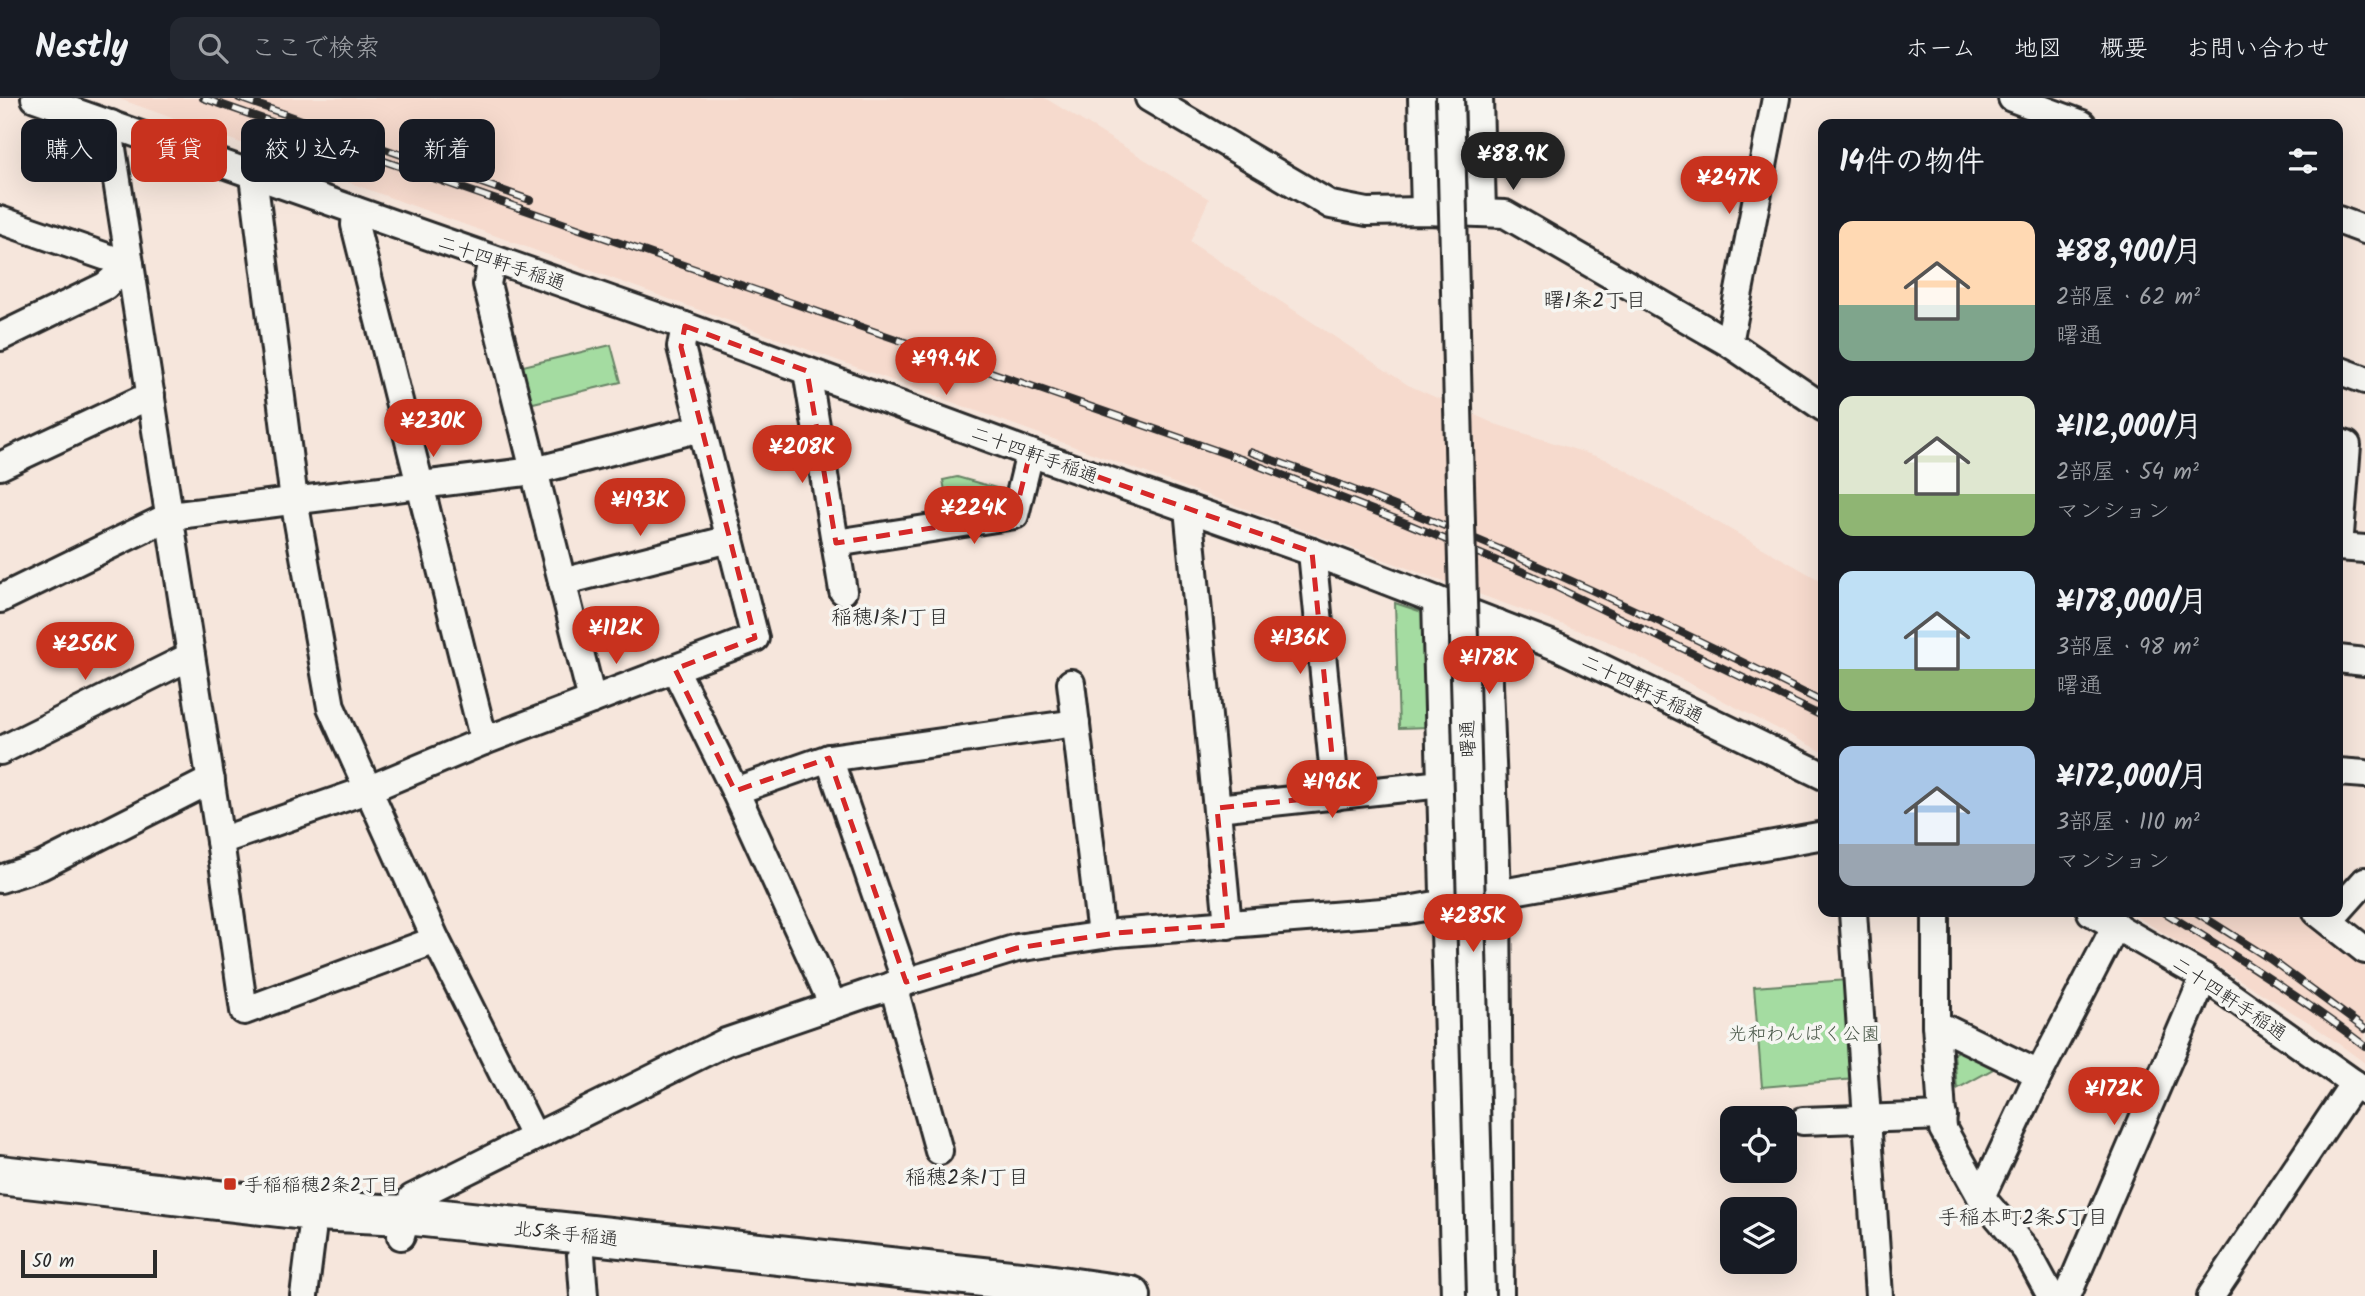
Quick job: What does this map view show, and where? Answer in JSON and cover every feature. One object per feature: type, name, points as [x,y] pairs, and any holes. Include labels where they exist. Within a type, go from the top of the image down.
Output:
[{"type":"highway","name":"北5条手稲通","points":[[0,1175],[314,1211],[581,1255],[944,1296]]},
{"type":"highway","name":"北5条手稲通","points":[[0,1200],[135,1217],[312,1232],[403,1225],[1040,1283],[1131,1296]]},
{"type":"street","name":"二十四軒手稲通","points":[[35,98],[96,119]]},
{"type":"street","points":[[1149,98],[1188,109],[1331,205],[1367,212],[1505,214],[1729,343],[1818,400]]},
{"type":"street","points":[[1422,98],[1425,211]]},
{"type":"street","name":"曙通","points":[[1450,98],[1481,1296]]},
{"type":"street","points":[[1479,98],[1482,212]]},
{"type":"street","points":[[1729,343],[1776,98]]},
{"type":"street","points":[[2012,98],[2069,119]]},
{"type":"street","name":"二十四軒手稲通","points":[[117,126],[241,172]]},
{"type":"street","points":[[117,181],[211,780],[244,1012],[436,940]]},
{"type":"street","points":[[254,182],[294,500],[331,707],[436,940],[534,1136]]},
{"type":"street","name":"二十四軒手稲通","points":[[271,182],[685,326],[1030,453],[1312,552],[1561,648],[1818,773]]},
{"type":"street","points":[[356,211],[355,225],[484,741]]},
{"type":"street","points":[[0,220],[130,265]]},
{"type":"street","points":[[2343,222],[2365,230]]},
{"type":"street","points":[[492,259],[487,285],[592,700]]},
{"type":"street","points":[[0,337],[105,286],[130,265]]},
{"type":"street","points":[[220,841],[367,790],[484,741],[755,638],[681,347],[685,326]]},
{"type":"street","points":[[807,371],[844,591]]},
{"type":"street","points":[[2343,372],[2365,380]]},
{"type":"street","points":[[0,466],[151,395]]},
{"type":"street","points":[[0,599],[170,516],[534,471],[701,428]]},
{"type":"street","points":[[2343,444],[2347,446],[2347,548]]},
{"type":"street","points":[[836,543],[1015,515],[1030,453]]},
{"type":"street","points":[[1188,508],[1228,925]]},
{"type":"street","points":[[562,582],[730,539]]},
{"type":"street","points":[[1312,552],[1336,796]]},
{"type":"street","points":[[1436,600],[1455,1296]]},
{"type":"street","points":[[1497,623],[1488,658],[1497,894],[1500,1296]]},
{"type":"street","points":[[0,751],[191,656]]},
{"type":"street","points":[[2343,660],[2365,662]]},
{"type":"street","points":[[675,669],[735,791],[833,1005]]},
{"type":"street","points":[[1071,683],[1101,935]]},
{"type":"street","points":[[735,791],[828,758],[1076,723]]},
{"type":"street","points":[[828,758],[900,983],[939,1151]]},
{"type":"street","points":[[2343,772],[2365,774]]},
{"type":"street","points":[[0,879],[41,866],[211,780]]},
{"type":"street","points":[[1217,808],[1442,784]]},
{"type":"street","points":[[403,1225],[412,1198],[726,1042],[900,983],[1017,948],[1101,935],[1408,910],[1818,836]]},
{"type":"street","points":[[2343,902],[2365,881]]},
{"type":"street","points":[[1853,917],[1879,1296]]},
{"type":"street","points":[[1936,917],[1937,1024],[1943,1129],[1981,1197],[2026,1250],[2050,1296]]},
{"type":"street","name":"二十四軒手稲通","points":[[2101,917],[2204,977],[2360,1087]]},
{"type":"street","points":[[2333,917],[2365,950]]},
{"type":"street","points":[[1981,1197],[2039,1074],[2116,925]]},
{"type":"street","points":[[2067,1296],[2204,977]]},
{"type":"street","points":[[1937,1024],[2039,1074]]},
{"type":"street","points":[[2211,1296],[2360,1087]]},
{"type":"street","points":[[1802,1121],[1943,1116]]},
{"type":"street","points":[[304,1296],[312,1232]]},
{"type":"street","points":[[581,1255],[584,1296]]},
{"type":"highlighted area","points":[[685,326],[807,371],[836,543],[1015,515],[1030,453],[1312,552],[1336,796],[1217,808],[1228,925],[1116,933],[1017,948],[906,982],[829,758],[735,791],[675,669],[755,638],[681,347]]},
{"type":"shaded area","points":[[117,98],[1045,98],[1209,199],[1190,242],[1408,385],[1495,424],[1608,460],[1818,579],[1818,749],[1605,640],[348,182],[385,182],[385,119],[241,119],[241,143],[227,138],[227,119],[175,119]]},
{"type":"shaded area","points":[[2137,917],[2300,917],[2365,968],[2365,1063],[2310,1023]]},
{"type":"green space","points":[[611,345],[621,382],[529,404],[519,367]]},
{"type":"green space","points":[[957,477],[1007,491],[1005,499],[1001,504],[949,513],[943,480]]},
{"type":"green space","points":[[1395,603],[1425,613],[1429,727],[1399,728]]},
{"type":"green space","name":"光和わんぱく公園","points":[[1847,980],[1855,1079],[1762,1087],[1754,987]]},
{"type":"green space","points":[[1966,1047],[1997,1067],[1957,1089],[1954,1053]]},
{"type":"railway","points":[[203,98],[1241,459],[1533,576],[1818,714]]},
{"type":"railway","points":[[239,98],[530,200]]},
{"type":"railway","points":[[1250,452],[1324,478],[1541,567],[1684,633],[1818,700]]},
{"type":"railway","points":[[2172,917],[2266,976],[2365,1046]]},
{"type":"railway","points":[[2204,917],[2270,959],[2365,1029]]},
{"type":"place","name":"手稲稲穂2条2丁目","points":[[230,1184]]},
{"type":"district","name":"曙1条2丁目","points":[[1595,300]]},
{"type":"district","name":"稲穂1条1丁目","points":[[890,617]]},
{"type":"district","name":"稲穂2条1丁目","points":[[967,1177]]},
{"type":"district","name":"手稲本町2条5丁目","points":[[2023,1217]]}]
